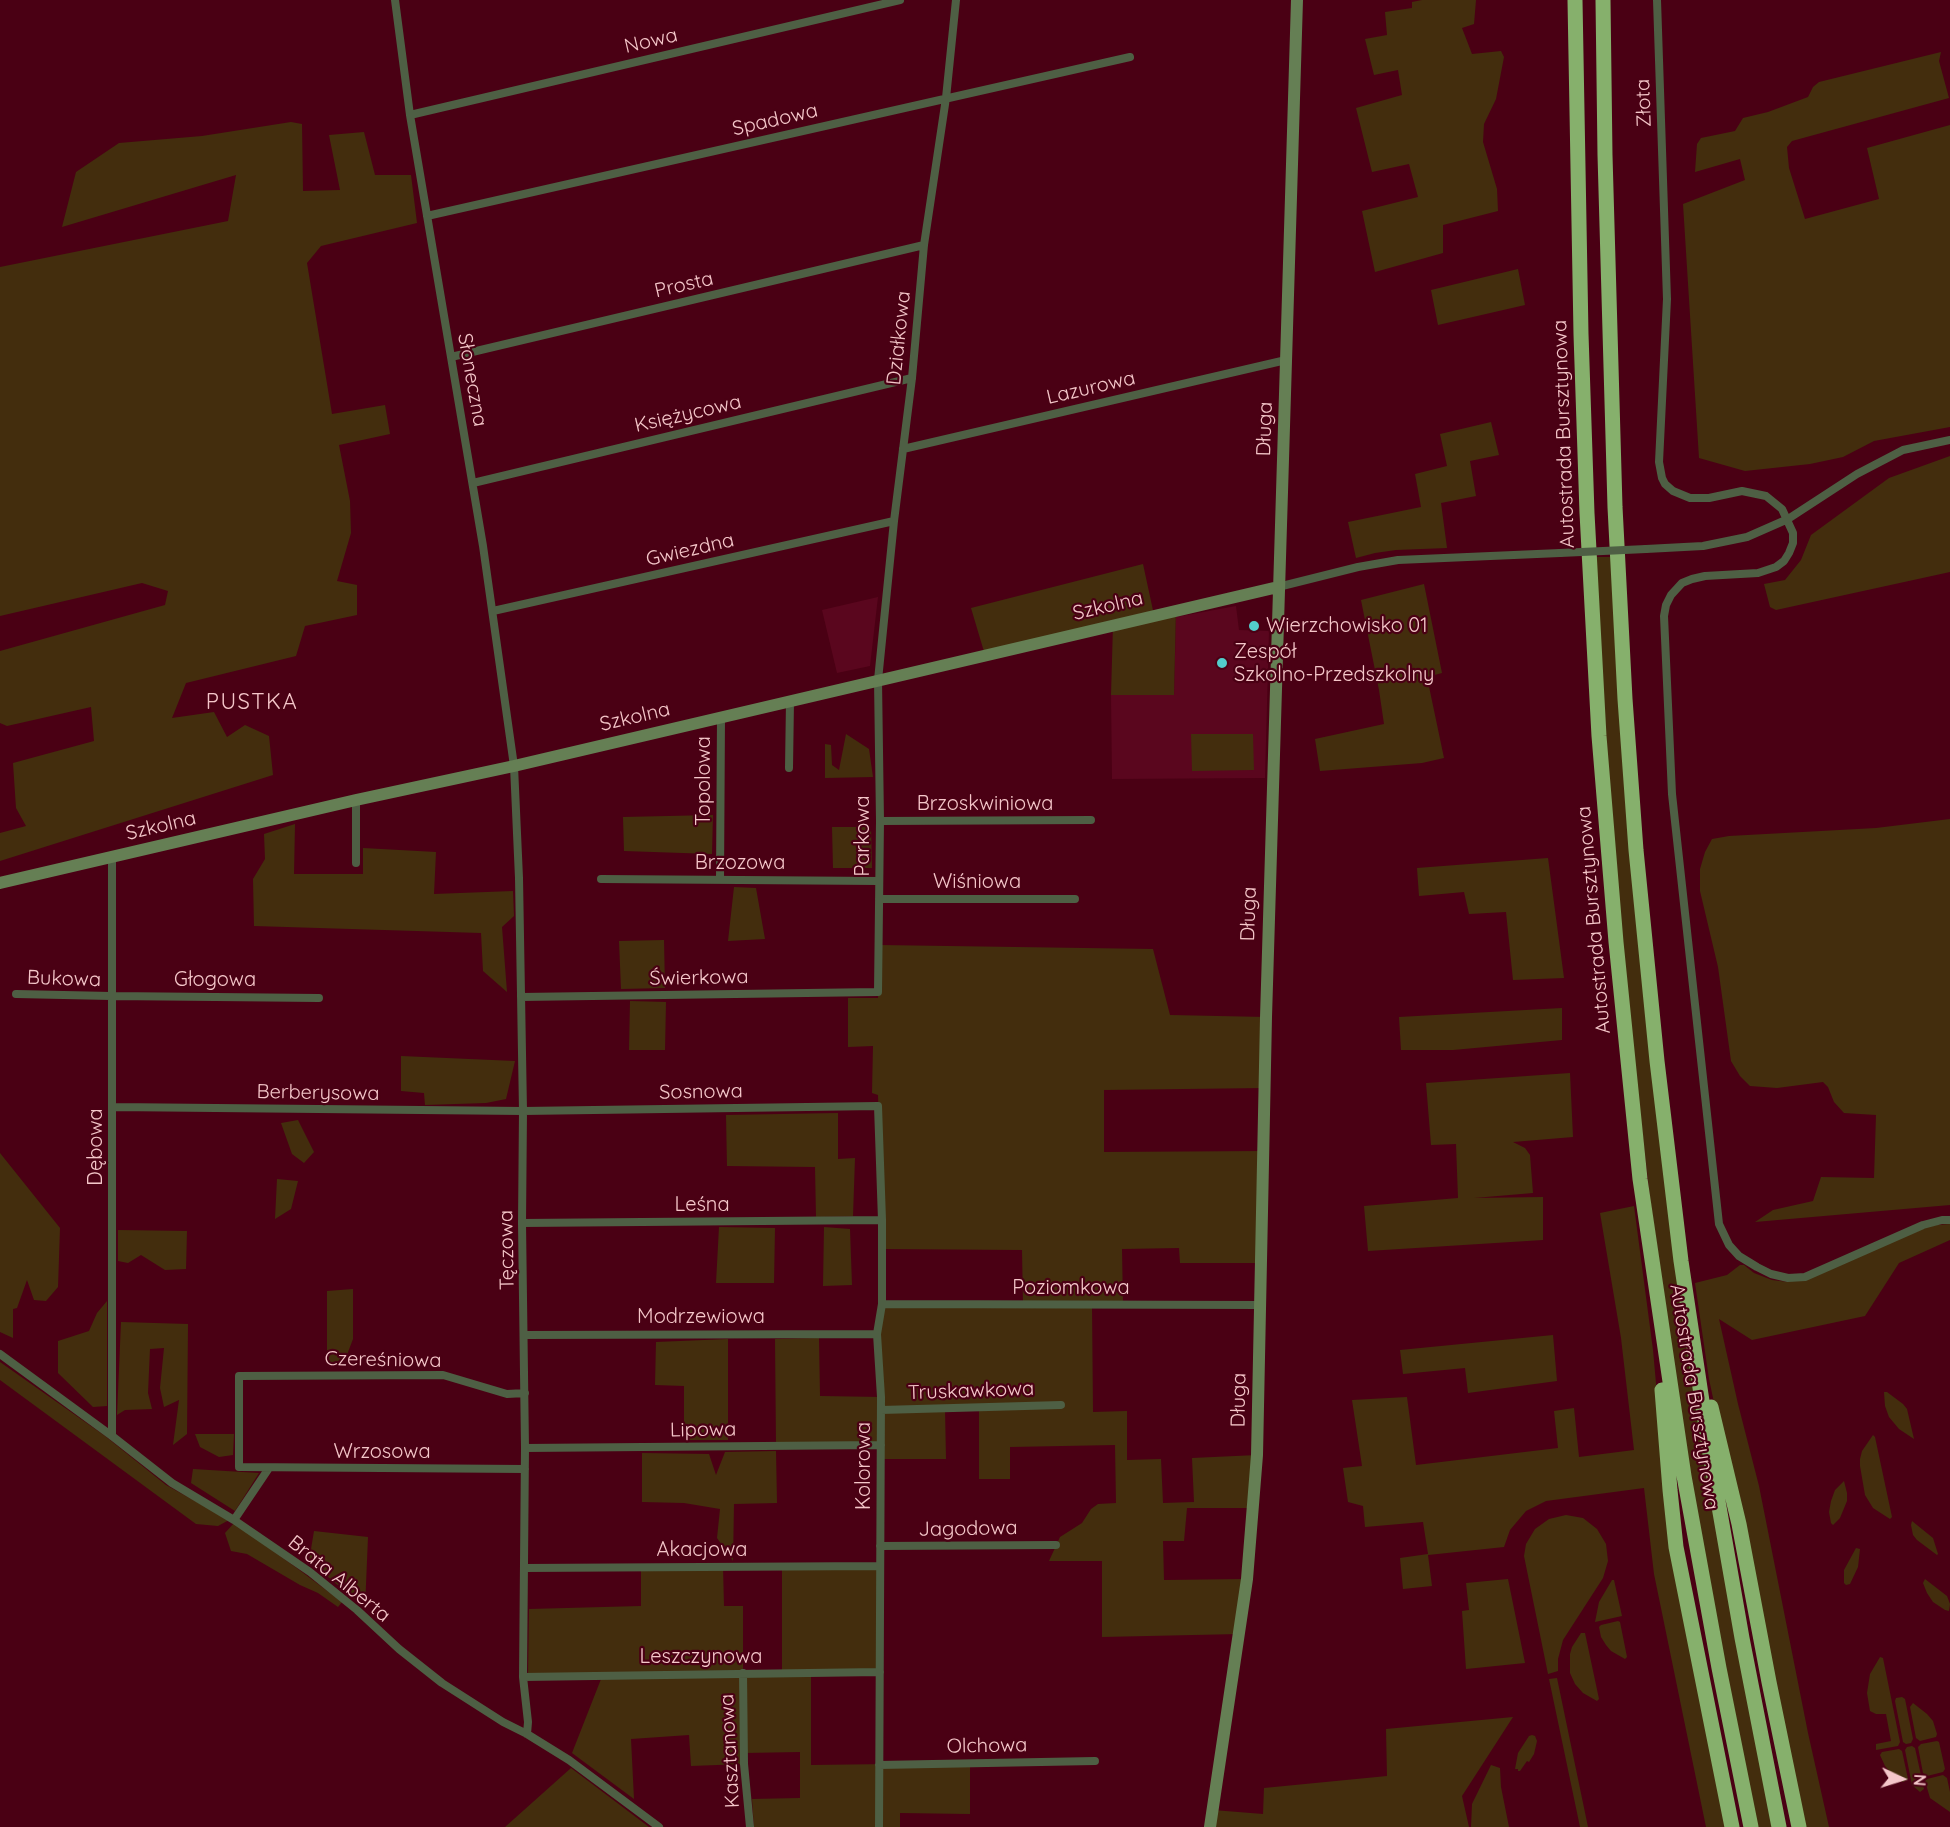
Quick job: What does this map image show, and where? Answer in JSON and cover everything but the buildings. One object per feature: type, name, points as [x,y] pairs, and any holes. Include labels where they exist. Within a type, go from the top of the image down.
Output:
[{"type":"highway","name":"Autostrada Bursztynowa","points":[[1575,0],[1581,334],[1587,513],[1597,707],[1616,942],[1640,1179],[1684,1476],[1751,1827]]},
{"type":"highway","name":"Autostrada Bursztynowa","points":[[1603,0],[1615,507],[1624,689],[1636,850],[1652,1014],[1681,1261],[1711,1461],[1744,1649],[1779,1827]]},
{"type":"highway","points":[[1652,1258],[1676,1547],[1732,1827]]},
{"type":"highway","points":[[1681,1261],[1712,1409],[1736,1506],[1771,1694],[1799,1827]]},
{"type":"street","name":"Nowa","points":[[410,115],[900,0]]},
{"type":"street","name":"Działkowa","points":[[878,680],[894,521],[912,378],[924,245],[946,98],[956,0]]},
{"type":"street","name":"Długa","points":[[1210,1827],[1247,1578],[1254,1508],[1278,587],[1297,0]]},
{"type":"street","name":"Złota","points":[[1657,0],[1667,299],[1659,462],[1662,478],[1673,491],[1690,498],[1709,498],[1742,492],[1760,494],[1778,505],[1788,519]]},
{"type":"street","name":"Słoneczna","points":[[398,1],[410,115],[473,483],[514,766]]},
{"type":"street","name":"Spadowa","points":[[427,216],[1130,57]]},
{"type":"street","name":"Prosta","points":[[451,357],[924,245]]},
{"type":"street","name":"Lazurowa","points":[[903,449],[1286,360]]},
{"type":"street","name":"Księżycowa","points":[[473,483],[912,378]]},
{"type":"street","points":[[1278,587],[1358,567],[1398,560],[1696,547],[1730,541],[1762,531],[1788,519],[1857,474],[1903,450],[1950,440]]},
{"type":"street","points":[[1788,519],[1793,533],[1793,543],[1784,561],[1776,567],[1758,573],[1706,576],[1687,581],[1671,595],[1666,604],[1664,616],[1671,794],[1719,1224],[1729,1245],[1739,1256],[1771,1274],[1788,1278],[1805,1276],[1923,1225],[1950,1220]]},
{"type":"street","name":"Gwiezdna","points":[[493,611],[894,521]]},
{"type":"street","name":"Szkolna","points":[[0,883],[356,800],[514,766],[1278,587]]},
{"type":"street","name":"Parkowa","points":[[878,680],[880,821],[878,993]]},
{"type":"street","points":[[789,768],[790,701]]},
{"type":"street","name":"Topolowa","points":[[720,880],[721,718]]},
{"type":"street","name":"Tęczowa","points":[[514,766],[523,1111],[525,1393],[523,1677],[527,1734]]},
{"type":"street","points":[[356,800],[356,864]]},
{"type":"street","name":"Brzoskwiniowa","points":[[880,821],[1090,820]]},
{"type":"street","name":"Dębowa","points":[[112,858],[112,1436]]},
{"type":"street","name":"Brzozowa","points":[[601,879],[879,880]]},
{"type":"street","name":"Wiśniowa","points":[[879,899],[1075,899]]},
{"type":"street","name":"Świerkowa","points":[[521,997],[878,993]]},
{"type":"street","name":"Bukowa","points":[[16,994],[111,996]]},
{"type":"street","name":"Głogowa","points":[[111,996],[319,998]]},
{"type":"street","name":"Sosnowa","points":[[523,1111],[878,1106]]},
{"type":"street","name":"Kolorowa","points":[[878,1106],[882,1220],[882,1304],[877,1334],[881,1410],[879,1827]]},
{"type":"street","name":"Berberysowa","points":[[113,1107],[523,1111]]},
{"type":"street","name":"Leśna","points":[[522,1223],[882,1220]]},
{"type":"street","name":"Poziomkowa","points":[[882,1304],[1261,1305]]},
{"type":"street","name":"Modrzewiowa","points":[[524,1335],[877,1334]]},
{"type":"street","name":"Brata Alberta","points":[[0,1354],[112,1436],[171,1483],[234,1520],[326,1585],[442,1683],[569,1760],[659,1827]]},
{"type":"street","name":"Czereśniowa","points":[[239,1467],[239,1376],[443,1375],[507,1394],[525,1393]]},
{"type":"street","name":"Truskawkowa","points":[[881,1410],[1061,1405]]},
{"type":"street","name":"Lipowa","points":[[525,1448],[881,1445]]},
{"type":"street","name":"Wrzosowa","points":[[239,1467],[525,1469]]},
{"type":"street","points":[[234,1520],[269,1468]]},
{"type":"street","name":"Jagodowa","points":[[880,1546],[1056,1545]]},
{"type":"street","name":"Akacjowa","points":[[524,1568],[880,1566]]},
{"type":"street","name":"Leszczynowa","points":[[523,1677],[880,1672]]},
{"type":"street","name":"Kasztanowa","points":[[743,1673],[744,1764],[750,1827]]},
{"type":"street","name":"Olchowa","points":[[879,1765],[1095,1761]]},
{"type":"shaded area","points":[[1476,0],[1474,24],[1462,28],[1472,54],[1501,51],[1504,57],[1496,99],[1484,124],[1483,142],[1497,189],[1498,211],[1443,225],[1443,253],[1375,272],[1362,211],[1418,197],[1409,164],[1372,172],[1356,108],[1402,95],[1398,70],[1374,75],[1365,39],[1387,35],[1385,12],[1412,8],[1412,2]]},
{"type":"shaded area","points":[[1941,52],[1939,61],[1949,98],[1792,141],[1787,147],[1789,168],[1805,219],[1879,199],[1867,148],[1950,125],[1950,427],[1874,441],[1843,457],[1810,464],[1745,471],[1699,458],[1683,204],[1745,180],[1740,159],[1695,172],[1697,144],[1701,138],[1735,131],[1743,118],[1768,112],[1808,97],[1813,87],[1819,82]]},
{"type":"shaded area","points":[[291,122],[302,124],[303,191],[340,190],[329,135],[364,132],[375,175],[411,175],[417,223],[321,246],[307,263],[332,414],[385,405],[390,434],[339,445],[350,501],[351,533],[337,581],[357,585],[357,615],[305,626],[296,656],[186,683],[172,718],[214,712],[227,737],[245,725],[269,736],[273,775],[0,861],[0,833],[26,826],[16,808],[13,763],[94,741],[91,707],[7,726],[0,723],[0,651],[165,605],[168,591],[142,583],[0,616],[0,267],[228,221],[236,175],[62,227],[76,172],[119,143],[202,136]]},
{"type":"shaded area","points":[[1518,269],[1525,305],[1438,325],[1431,290]]},
{"type":"shaded area","points":[[1491,422],[1499,455],[1470,461],[1476,496],[1441,503],[1447,548],[1396,550],[1356,558],[1348,522],[1421,507],[1415,474],[1447,466],[1440,434]]},
{"type":"shaded area","points":[[1950,456],[1950,572],[1776,610],[1770,607],[1764,584],[1785,580],[1801,560],[1811,535],[1889,478]]},
{"type":"shaded area","points":[[1595,557],[1612,557],[1639,950],[1774,1827],[1757,1827],[1744,1767],[1689,1466],[1651,1205],[1630,1027],[1609,785]]},
{"type":"shaded area","points":[[1143,564],[1154,615],[1176,610],[1174,695],[1111,695],[1113,625],[985,655],[971,608]]},
{"type":"shaded area","points":[[1424,584],[1442,673],[1427,677],[1444,758],[1422,763],[1320,771],[1315,739],[1384,724],[1361,600]]},
{"type":"shaded area","points":[[878,597],[870,666],[837,673],[822,610]]},
{"type":"shaded area","name":"Zespół Szkolno-Przedszkolny","points":[[1236,606],[1239,630],[1269,631],[1265,778],[1112,779],[1111,695],[1174,694],[1176,617]]},
{"type":"shaded area","points":[[846,734],[869,749],[873,777],[825,778],[825,744],[831,745],[832,765],[839,770]]},
{"type":"shaded area","points":[[1191,734],[1253,734],[1254,770],[1192,771]]},
{"type":"shaded area","points":[[713,815],[712,854],[624,851],[623,817]]},
{"type":"shaded area","points":[[1950,819],[1950,1205],[1755,1222],[1773,1210],[1813,1201],[1821,1177],[1874,1178],[1876,1115],[1844,1113],[1834,1102],[1828,1087],[1823,1082],[1777,1088],[1750,1086],[1740,1076],[1731,1061],[1718,967],[1700,891],[1700,869],[1705,852],[1712,839],[1729,836],[1876,828]]},
{"type":"shaded area","points":[[295,824],[294,874],[363,874],[363,848],[436,852],[434,894],[513,891],[514,916],[502,927],[507,992],[483,971],[481,933],[254,926],[253,879],[265,859],[264,834]]},
{"type":"shaded area","points":[[832,827],[871,827],[872,868],[833,868]]},
{"type":"shaded area","points":[[1548,858],[1564,978],[1513,980],[1506,912],[1469,914],[1464,892],[1419,896],[1417,868]]},
{"type":"shaded area","points":[[734,887],[756,888],[765,939],[728,941]]},
{"type":"shaded area","points":[[664,940],[665,988],[621,989],[619,941]]},
{"type":"shaded area","points":[[879,945],[1153,949],[1170,1015],[1266,1017],[1264,1088],[1104,1090],[1104,1152],[1264,1151],[1263,1263],[1180,1263],[1179,1248],[1122,1249],[1123,1305],[1092,1305],[1093,1412],[1127,1411],[1127,1460],[1161,1459],[1163,1503],[1194,1502],[1192,1458],[1257,1455],[1254,1508],[1187,1508],[1184,1541],[1163,1541],[1164,1580],[1247,1579],[1239,1634],[1102,1637],[1102,1561],[1049,1561],[1060,1537],[1082,1523],[1091,1509],[1098,1504],[1116,1503],[1115,1445],[1010,1447],[1010,1479],[979,1479],[979,1408],[945,1409],[946,1459],[881,1459],[881,1445],[776,1445],[775,1339],[819,1338],[820,1396],[881,1397],[877,1334],[882,1304],[1023,1304],[1022,1250],[882,1249],[878,1095],[872,1093],[873,1046],[848,1047],[848,998],[878,998]]},
{"type":"shaded area","points":[[630,1001],[666,1002],[665,1050],[629,1050]]},
{"type":"shaded area","points":[[1562,1008],[1562,1040],[1453,1050],[1401,1050],[1399,1017]]},
{"type":"shaded area","points":[[401,1056],[515,1061],[506,1099],[486,1103],[425,1105],[424,1093],[401,1091]]},
{"type":"shaded area","points":[[1570,1073],[1573,1137],[1513,1142],[1525,1148],[1530,1155],[1533,1193],[1474,1198],[1543,1197],[1543,1240],[1368,1251],[1364,1206],[1458,1198],[1456,1144],[1431,1145],[1426,1083]]},
{"type":"shaded area","points":[[838,1113],[838,1159],[855,1158],[853,1216],[816,1217],[815,1167],[727,1166],[726,1115]]},
{"type":"shaded area","points":[[298,1120],[314,1152],[304,1163],[292,1154],[281,1123]]},
{"type":"shaded area","points":[[0,1153],[60,1228],[58,1287],[46,1301],[34,1300],[27,1280],[17,1308],[13,1309],[13,1338],[0,1332]]},
{"type":"shaded area","points":[[277,1179],[298,1181],[291,1209],[275,1219]]},
{"type":"shaded area","points":[[1634,1206],[1653,1350],[1662,1450],[1726,1827],[1706,1827],[1654,1574],[1644,1488],[1546,1501],[1526,1511],[1510,1530],[1504,1547],[1428,1555],[1432,1586],[1403,1589],[1400,1558],[1428,1554],[1423,1522],[1365,1527],[1363,1506],[1348,1502],[1343,1468],[1362,1466],[1352,1400],[1407,1397],[1416,1465],[1558,1448],[1554,1411],[1574,1408],[1579,1457],[1634,1450],[1621,1338],[1600,1213]]},
{"type":"shaded area","points":[[1950,1224],[1950,1240],[1899,1263],[1865,1316],[1752,1340],[1719,1319],[1759,1486],[1829,1827],[1804,1827],[1709,1379],[1695,1283],[1727,1275],[1740,1265],[1772,1280],[1788,1282],[1923,1228]]},
{"type":"shaded area","points":[[719,1227],[775,1228],[774,1283],[716,1283]]},
{"type":"shaded area","points":[[824,1227],[850,1229],[852,1285],[823,1286]]},
{"type":"shaded area","points":[[118,1230],[187,1231],[186,1269],[165,1270],[141,1255],[128,1263],[118,1261]]},
{"type":"shaded area","points":[[353,1289],[353,1339],[345,1360],[327,1363],[327,1291]]},
{"type":"shaded area","points":[[107,1301],[107,1406],[93,1407],[58,1373],[58,1341],[89,1331],[97,1313]]},
{"type":"shaded area","points":[[121,1322],[188,1324],[187,1434],[173,1445],[179,1400],[164,1407],[160,1388],[164,1348],[150,1349],[148,1393],[152,1409],[125,1410],[117,1415]]},
{"type":"shaded area","points":[[1553,1335],[1557,1381],[1468,1393],[1465,1368],[1403,1374],[1400,1350]]},
{"type":"shaded area","points":[[728,1339],[728,1440],[684,1440],[684,1386],[655,1385],[656,1342]]},
{"type":"shaded area","points":[[0,1362],[105,1436],[166,1485],[229,1520],[218,1526],[196,1524],[0,1380]]},
{"type":"shaded area","points":[[1884,1392],[1907,1409],[1914,1439],[1899,1429],[1889,1417]]},
{"type":"shaded area","points":[[195,1434],[234,1434],[233,1455],[219,1457],[200,1447]]},
{"type":"shaded area","points":[[1873,1435],[1892,1517],[1890,1519],[1873,1508],[1865,1495],[1860,1459],[1862,1451]]},
{"type":"shaded area","points":[[776,1451],[777,1503],[734,1504],[733,1561],[717,1538],[720,1509],[684,1503],[642,1502],[642,1453],[709,1454],[716,1475],[725,1452]]},
{"type":"shaded area","points":[[193,1469],[259,1473],[235,1511],[191,1483]]},
{"type":"shaded area","points":[[1844,1481],[1847,1501],[1840,1518],[1833,1525],[1829,1512],[1831,1501],[1835,1490]]},
{"type":"shaded area","points":[[1566,1515],[1583,1518],[1597,1529],[1606,1544],[1608,1561],[1603,1578],[1563,1640],[1558,1659],[1558,1671],[1548,1674],[1524,1556],[1526,1544],[1535,1529],[1549,1519]]},
{"type":"shaded area","points":[[1912,1521],[1933,1538],[1937,1555],[1913,1535]]},
{"type":"shaded area","points":[[234,1523],[342,1602],[338,1607],[318,1593],[247,1554],[231,1551],[225,1533]]},
{"type":"shaded area","points":[[314,1531],[368,1537],[365,1608],[309,1561]]},
{"type":"shaded area","points":[[1856,1548],[1860,1549],[1858,1567],[1850,1584],[1846,1585],[1844,1570]]},
{"type":"shaded area","points":[[723,1566],[724,1606],[743,1606],[743,1673],[782,1672],[782,1567],[880,1566],[880,1672],[811,1673],[811,1765],[970,1763],[970,1814],[900,1813],[900,1827],[754,1827],[752,1799],[800,1798],[800,1752],[744,1753],[744,1764],[691,1766],[689,1735],[631,1739],[634,1799],[572,1753],[603,1674],[528,1676],[529,1609],[641,1606],[641,1567]]},
{"type":"shaded area","points":[[1508,1579],[1525,1663],[1466,1669],[1462,1611],[1469,1610],[1466,1583]]},
{"type":"shaded area","points":[[1925,1579],[1947,1596],[1950,1604],[1949,1611],[1933,1602],[1923,1583]]},
{"type":"shaded area","points":[[1614,1580],[1622,1616],[1595,1622],[1599,1602]]},
{"type":"shaded area","points":[[1618,1621],[1627,1657],[1625,1659],[1611,1651],[1606,1645],[1599,1627]]},
{"type":"shaded area","points":[[1581,1633],[1585,1633],[1599,1699],[1597,1701],[1583,1693],[1575,1684],[1570,1673],[1570,1654]]},
{"type":"shaded area","points":[[1880,1657],[1883,1658],[1900,1742],[1898,1746],[1876,1750],[1876,1744],[1891,1741],[1886,1714],[1876,1714],[1870,1711],[1867,1693],[1870,1674]]},
{"type":"shaded area","points":[[1557,1678],[1588,1827],[1580,1827],[1549,1679]]},
{"type":"shaded area","points":[[1896,1698],[1905,1699],[1913,1739],[1911,1743],[1906,1744],[1903,1742],[1895,1701]]},
{"type":"shaded area","points":[[1913,1703],[1933,1721],[1936,1737],[1920,1741],[1916,1738],[1910,1707]]},
{"type":"shaded area","points":[[1513,1717],[1462,1796],[1469,1827],[1210,1827],[1213,1810],[1263,1814],[1264,1788],[1387,1776],[1386,1729]]},
{"type":"shaded area","points":[[1532,1735],[1537,1741],[1534,1754],[1529,1762],[1527,1761],[1518,1771],[1515,1769],[1518,1753]]},
{"type":"shaded area","points":[[1937,1741],[1945,1769],[1943,1772],[1927,1776],[1923,1773],[1918,1747],[1921,1744]]},
{"type":"shaded area","points":[[1912,1746],[1915,1748],[1924,1789],[1920,1792],[1912,1785],[1905,1750]]},
{"type":"shaded area","points":[[1899,1749],[1902,1751],[1908,1779],[1903,1782],[1885,1766],[1880,1755],[1882,1752]]},
{"type":"shaded area","points":[[1491,1765],[1500,1768],[1501,1787],[1509,1827],[1471,1827],[1472,1804]]},
{"type":"shaded area","points":[[571,1768],[649,1827],[505,1827]]},
{"type":"shaded area","points":[[1943,1775],[1947,1778],[1950,1792],[1950,1812],[1930,1798],[1925,1781]]},
{"type":"place","name":"Wierzchowisko 01","points":[[1254,626]]},
{"type":"place","name":"Zespół Szkolno-Przedszkolny","points":[[1222,663]]},
{"type":"district","name":"PUSTKA","points":[[252,702]]}]
